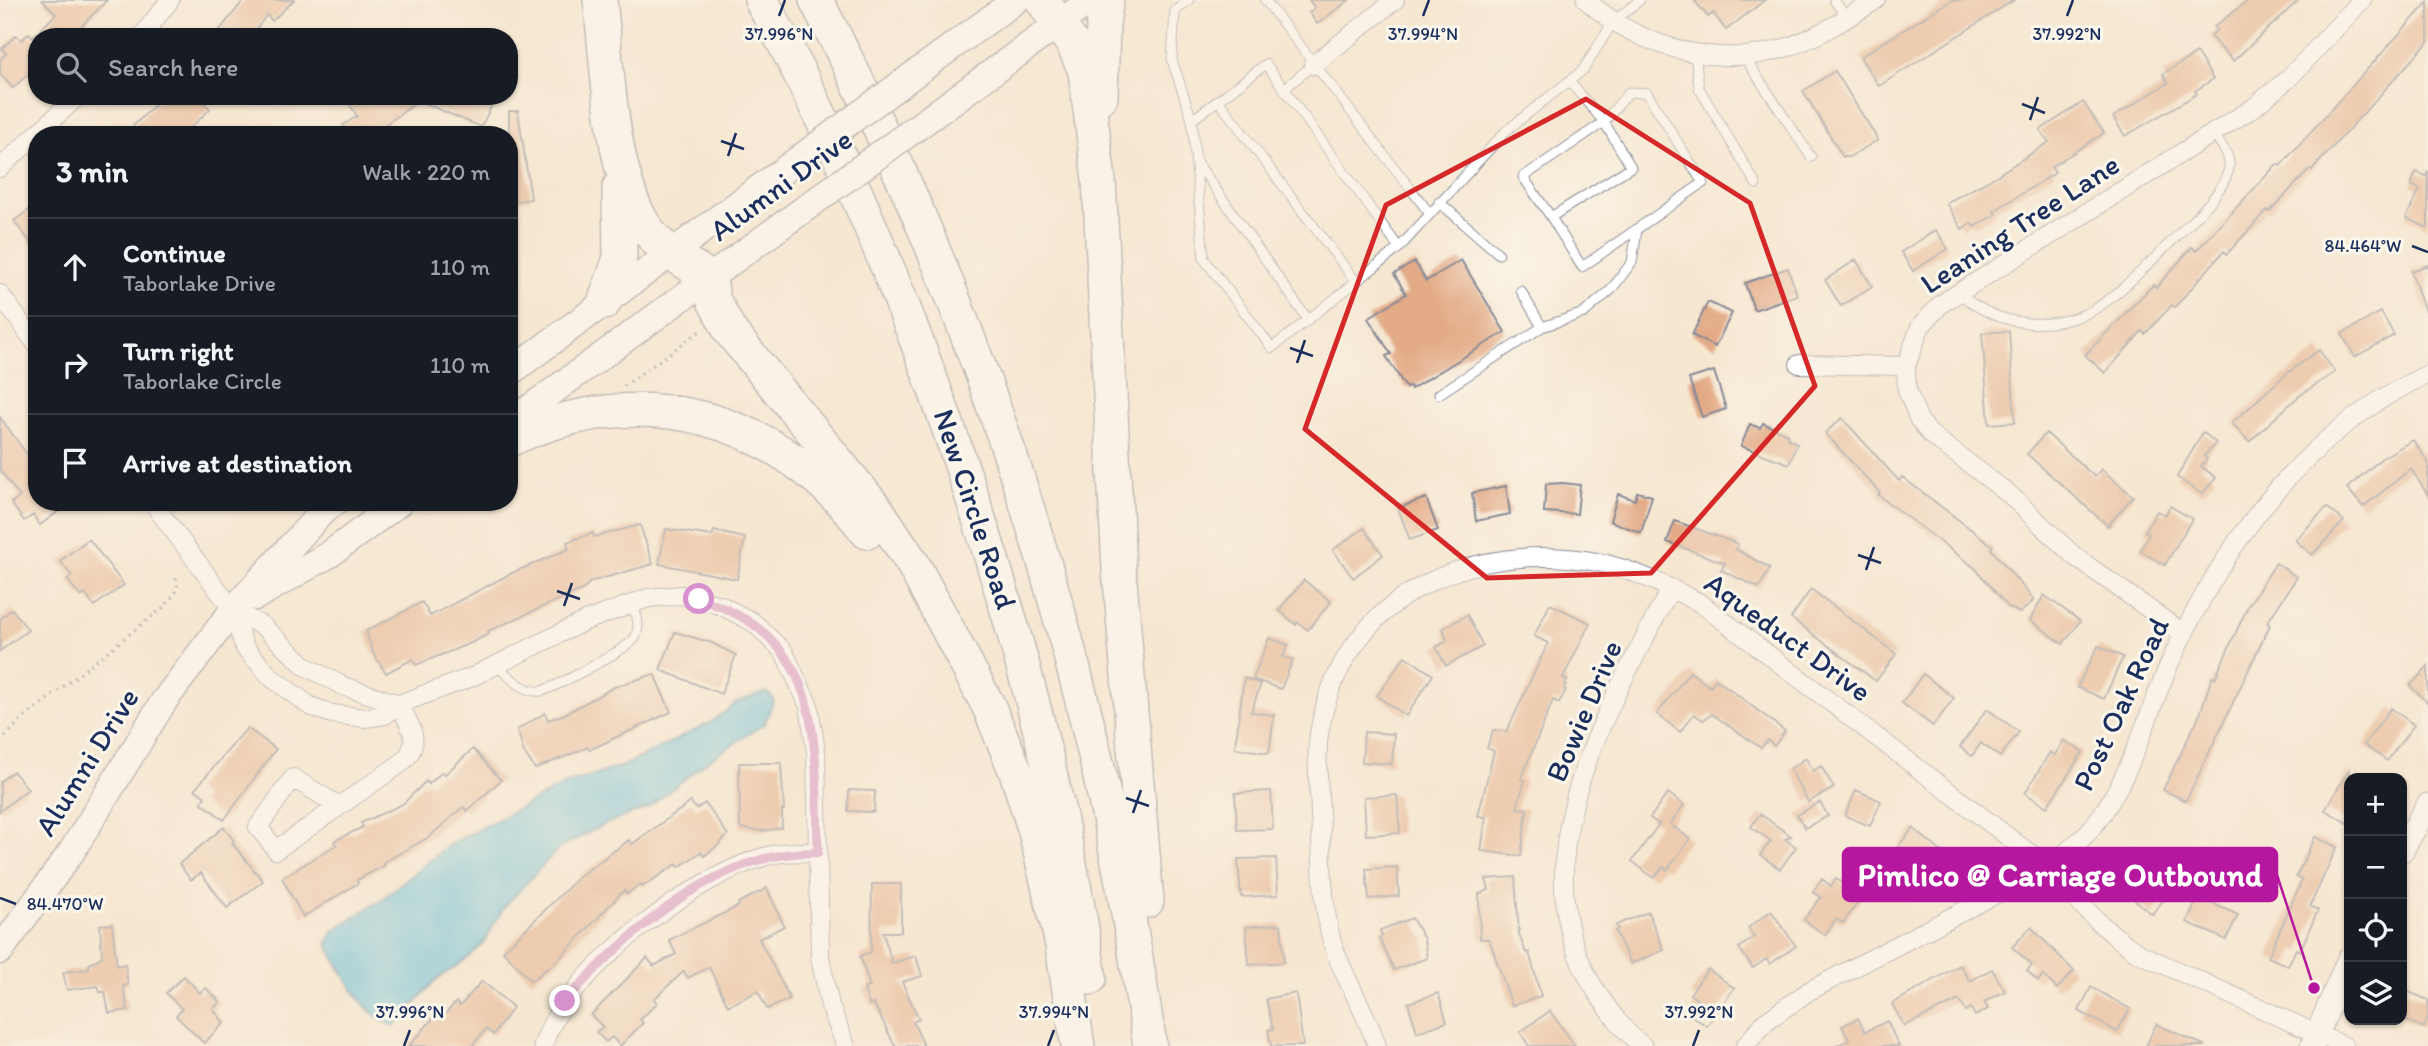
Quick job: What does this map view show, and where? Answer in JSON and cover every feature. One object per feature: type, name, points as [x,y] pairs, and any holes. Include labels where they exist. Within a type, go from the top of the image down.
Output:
[{"type":"highway","points":[[600,0],[617,134],[620,258],[604,303]]},
{"type":"highway","name":"New Circle Road","points":[[761,0],[816,108],[900,297],[935,388],[1006,599],[1066,840],[1100,1046]]},
{"type":"highway","name":"New Circle Road","points":[[816,0],[899,168],[950,289],[998,416],[1040,543],[1079,676],[1122,865],[1150,1046]]},
{"type":"highway","points":[[1099,180],[1103,23],[1107,0]]},
{"type":"highway","points":[[1051,12],[1085,71],[1099,180],[1120,582],[1160,1046]]},
{"type":"highway","points":[[617,134],[634,207],[655,239],[710,278],[713,299],[730,331],[878,511],[912,564],[989,707],[1024,796],[1061,940],[1078,1046]]},
{"type":"highway","points":[[518,436],[561,418],[622,409],[653,409],[719,423],[745,432],[796,460],[855,516],[900,580],[947,652],[1024,796]]},
{"type":"main road","name":"Alumni Drive","points":[[518,366],[1016,0]]},
{"type":"main road","name":"Alumni Drive","points":[[518,417],[938,112],[1051,12],[1091,0]]},
{"type":"main road","name":"Alumni Drive","points":[[0,951],[72,851],[164,701],[233,610],[323,511]]},
{"type":"main road","name":"Alumni Drive","points":[[233,610],[330,554],[388,511]]},
{"type":"street","points":[[148,28],[170,0]]},
{"type":"street","points":[[1313,65],[1395,0]]},
{"type":"street","points":[[1586,0],[1613,22],[1652,41],[1695,53],[1744,55],[1790,47],[1876,0]]},
{"type":"street","name":"Leaning Tree Lane","points":[[2184,634],[2074,556],[2009,495],[1930,434],[1911,404],[1906,366],[1920,327],[1941,304],[2253,108],[2289,78],[2362,0]]},
{"type":"street","points":[[46,126],[68,105]]},
{"type":"street","points":[[0,168],[28,142]]},
{"type":"street","points":[[0,294],[28,333]]},
{"type":"street","points":[[1798,364],[1906,366]]},
{"type":"street","name":"Post Oak Road","points":[[1745,1046],[1765,1023],[1808,990],[2048,867],[2077,844],[2113,796],[2184,634],[2233,544],[2277,487],[2340,429],[2428,374]]},
{"type":"street","points":[[159,511],[233,610],[244,647],[272,678],[310,706],[332,714],[365,718],[384,715],[399,704],[443,690],[585,621],[631,603],[663,595],[681,595],[720,605],[753,622],[784,652],[809,706],[816,752],[818,927],[824,983],[846,1046]]},
{"type":"street","name":"Aqueduct Drive","points":[[1377,1046],[1335,950],[1323,890],[1318,755],[1321,727],[1338,674],[1350,652],[1384,613],[1411,592],[1467,565],[1502,558],[1570,558],[1641,575],[1700,603],[2048,867],[2099,924],[2138,953],[2314,1040],[2344,1046]]},
{"type":"street","name":"Bowie Drive","points":[[1643,1046],[1611,1014],[1591,984],[1576,951],[1566,915],[1564,871],[1568,829],[1587,761],[1631,664],[1671,588]]},
{"type":"street","points":[[233,610],[264,627],[305,666],[343,686],[399,704],[414,732],[414,746],[408,757],[340,806],[276,850],[258,827],[293,778],[340,806]]},
{"type":"street","points":[[332,714],[343,686]]},
{"type":"street","points":[[2407,841],[2428,805]]},
{"type":"street","points":[[543,1046],[565,1001],[591,973],[664,908],[758,859],[793,851],[818,853]]},
{"type":"street","points":[[2314,1040],[2348,962]]},
{"type":"lane","points":[[1189,0],[1175,11],[1172,60],[1192,120],[1204,259],[1272,348],[1399,248],[1506,131],[1583,70],[1613,22],[1640,0]]},
{"type":"lane","points":[[1265,0],[1430,214]]},
{"type":"lane","points":[[1834,0],[1847,18]]},
{"type":"lane","points":[[1695,53],[1699,89],[1756,184]]},
{"type":"lane","points":[[1744,55],[1811,157]]},
{"type":"lane","points":[[1192,120],[1266,64],[1399,248]]},
{"type":"lane","points":[[1284,89],[1313,65]]},
{"type":"lane","points":[[1551,217],[1631,167],[1604,122],[1569,81]]},
{"type":"lane","points":[[1629,92],[1647,93],[1703,183],[1582,267],[1523,177],[1604,122],[1629,92]]},
{"type":"lane","points":[[1218,100],[1356,282]]},
{"type":"lane","points":[[1958,292],[1976,308],[2013,323],[2049,324],[2085,315],[2130,281],[2220,186],[2228,172],[2229,157],[2213,134]]},
{"type":"lane","points":[[1195,160],[1308,320]]},
{"type":"lane","points":[[1439,202],[1499,254]]},
{"type":"lane","points":[[1439,394],[1542,327],[1584,313],[1611,290],[1632,262],[1637,230]]},
{"type":"lane","points":[[1521,291],[1542,327]]},
{"type":"lane","points":[[496,665],[520,686],[541,691],[620,652],[635,639],[639,618],[631,603]]},
{"type":"path","points":[[623,387],[708,326]]},
{"type":"path","points":[[0,742],[19,721],[166,606],[178,589],[175,574]]},
{"type":"highlighted area","points":[[1586,99],[1750,203],[1815,386],[1651,573],[1487,578],[1305,429],[1386,205]]},
{"type":"water","points":[[767,692],[774,700],[764,724],[707,761],[648,808],[607,823],[559,848],[504,907],[485,941],[469,957],[435,981],[394,1026],[372,1012],[354,991],[327,944],[334,930],[381,900],[450,844],[566,784],[623,766],[710,723],[738,702]]},
{"type":"building","points":[[42,0],[107,0],[80,28],[42,28],[56,14]]},
{"type":"building","points":[[244,0],[294,0],[272,21],[267,15],[257,28],[221,28]]},
{"type":"building","points":[[1309,0],[1349,0],[1317,24],[1309,12],[1315,8]]},
{"type":"building","points":[[1694,0],[1765,0],[1726,30],[1713,13],[1708,17]]},
{"type":"building","points":[[1952,0],[2014,0],[1879,86],[1860,57]]},
{"type":"building","points":[[2249,0],[2299,0],[2233,61],[2210,36],[2217,30],[2214,27]]},
{"type":"building","points":[[2428,2],[2428,42],[2312,170],[2310,169],[2269,212],[2267,210],[2227,254],[2224,251],[2175,307],[2172,305],[2145,334],[2142,331],[2105,373],[2085,355],[2153,285],[2156,288],[2192,247],[2196,251],[2277,164],[2280,166]]},
{"type":"building","points":[[28,34],[28,74],[13,88],[0,74],[0,60],[6,53],[2,49],[16,35],[22,40]]},
{"type":"building","points":[[2197,53],[2213,79],[2195,91],[2197,94],[2125,136],[2113,117],[2168,83],[2163,74]]},
{"type":"building","points":[[1835,71],[1878,140],[1849,157],[1843,157],[1803,91]]},
{"type":"building","points":[[2083,102],[2104,133],[2051,167],[2055,173],[1994,211],[1996,214],[1974,227],[1971,223],[1962,229],[1946,203],[1988,181],[2049,142],[2040,130]]},
{"type":"building","points":[[155,105],[206,105],[210,109],[192,126],[133,126]]},
{"type":"building","points":[[350,105],[413,105],[383,126],[344,126],[357,116]]},
{"type":"building","points":[[429,105],[492,105],[482,126]]},
{"type":"building","points":[[509,111],[518,111],[531,199],[518,201],[518,126],[509,126]]},
{"type":"building","points":[[2428,171],[2428,228],[2406,218],[2420,189],[2411,185],[2416,172],[2426,176]]},
{"type":"building","points":[[28,211],[28,239],[14,221]]},
{"type":"building","points":[[1936,230],[1948,249],[1913,271],[1901,252]]},
{"type":"building","points":[[1461,260],[1505,332],[1411,389],[1410,386],[1406,388],[1386,356],[1391,354],[1368,318],[1406,294],[1394,274],[1415,262],[1426,281]]},
{"type":"building","points":[[1856,260],[1872,286],[1841,306],[1825,280]]},
{"type":"building","points":[[2428,265],[2428,312],[2425,312],[2411,271]]},
{"type":"building","points":[[1788,268],[1797,295],[1754,310],[1745,283]]},
{"type":"building","points":[[1708,302],[1732,313],[1715,347],[1692,335]]},
{"type":"building","points":[[2381,312],[2394,335],[2355,357],[2342,334]]},
{"type":"building","points":[[2009,331],[2015,422],[1989,424],[1982,333]]},
{"type":"building","points":[[2319,350],[2335,372],[2299,396],[2249,442],[2232,423],[2285,375]]},
{"type":"building","points":[[1714,371],[1726,409],[1702,417],[1689,379]]},
{"type":"building","points":[[0,417],[28,456],[28,511],[59,511],[40,525],[33,515],[24,521],[11,503],[20,497],[0,470]]},
{"type":"building","points":[[1842,418],[1899,481],[1902,477],[1993,546],[1991,549],[2034,600],[2020,613],[2008,607],[1975,568],[1878,495],[1880,493],[1825,433]]},
{"type":"building","points":[[1763,423],[1787,434],[1788,439],[1797,443],[1789,464],[1741,446],[1750,424],[1760,428]]},
{"type":"building","points":[[2203,432],[2216,443],[2204,456],[2207,459],[2201,466],[2216,478],[2202,494],[2177,477]]},
{"type":"building","points":[[2046,433],[2095,477],[2101,469],[2133,496],[2108,526],[2027,454]]},
{"type":"building","points":[[2413,440],[2428,462],[2428,495],[2411,469],[2363,507],[2347,488],[2382,458]]},
{"type":"building","points":[[1546,484],[1580,485],[1577,514],[1544,512]]},
{"type":"building","points":[[1506,486],[1510,514],[1476,521],[1472,493]]},
{"type":"building","points":[[1637,492],[1652,496],[1641,533],[1610,521],[1618,494],[1635,500]]},
{"type":"building","points":[[1426,498],[1438,530],[1410,540],[1398,508]]},
{"type":"building","points":[[2170,506],[2192,519],[2165,565],[2140,551],[2149,534],[2145,531],[2157,511],[2165,515]]},
{"type":"building","points":[[2327,507],[2344,521],[2312,555],[2295,540]]},
{"type":"building","points":[[1675,521],[1738,544],[1735,549],[1770,568],[1759,588],[1721,570],[1725,563],[1667,542]]},
{"type":"building","points":[[640,525],[653,564],[590,582],[584,589],[488,631],[489,634],[471,643],[416,665],[413,659],[386,673],[373,653],[366,631],[422,602],[430,616],[514,572],[569,549],[567,542],[593,533],[594,537]]},
{"type":"building","points":[[1364,528],[1383,555],[1353,578],[1333,550]]},
{"type":"building","points":[[666,529],[712,536],[714,531],[745,538],[737,579],[659,564]]},
{"type":"building","points":[[89,539],[124,585],[94,606],[85,594],[81,597],[67,579],[72,576],[60,561]]},
{"type":"building","points":[[2276,563],[2297,577],[2267,623],[2270,625],[2186,801],[2163,790],[2200,714],[2212,677],[2215,678],[2248,606]]},
{"type":"building","points":[[1304,580],[1331,602],[1308,630],[1297,622],[1296,625],[1279,610]]},
{"type":"building","points":[[1811,589],[1896,654],[1876,681],[1791,618]]},
{"type":"building","points":[[2044,595],[2080,621],[2063,644],[2030,620]]},
{"type":"building","points":[[1550,604],[1590,623],[1563,678],[1567,680],[1566,690],[1559,703],[1553,700],[1521,779],[1525,780],[1517,808],[1527,809],[1521,856],[1481,851],[1486,817],[1478,816],[1494,751],[1487,748],[1493,730],[1507,731],[1548,643],[1534,636]]},
{"type":"building","points":[[12,609],[28,630],[0,651],[0,619]]},
{"type":"building","points":[[1467,615],[1483,646],[1446,666],[1436,647],[1447,641],[1443,628]]},
{"type":"building","points":[[675,632],[712,643],[736,655],[721,694],[660,670]]},
{"type":"building","points":[[1269,638],[1288,645],[1283,657],[1293,660],[1281,689],[1253,679]]},
{"type":"building","points":[[2098,646],[2123,657],[2104,699],[2077,687]]},
{"type":"building","points":[[1405,656],[1433,675],[1406,716],[1377,696]]},
{"type":"building","points":[[2428,666],[2428,703],[2410,686]]},
{"type":"building","points":[[1690,672],[1710,687],[1716,679],[1785,731],[1774,746],[1768,740],[1761,748],[1712,714],[1703,720],[1694,714],[1680,732],[1657,714]]},
{"type":"building","points":[[654,674],[671,712],[589,750],[588,747],[535,769],[524,752],[517,730],[545,713],[548,720],[565,714],[614,687]]},
{"type":"building","points":[[1923,674],[1954,698],[1933,726],[1902,703]]},
{"type":"building","points":[[1244,678],[1261,684],[1251,712],[1274,715],[1269,753],[1235,748]]},
{"type":"building","points":[[2391,708],[2414,725],[2387,761],[2364,745]]},
{"type":"building","points":[[1987,709],[2019,732],[2000,757],[1981,743],[1972,756],[1960,747]]},
{"type":"building","points":[[247,728],[276,749],[224,820],[201,802],[205,797],[195,789]]},
{"type":"building","points":[[1364,732],[1394,734],[1392,764],[1362,762]]},
{"type":"building","points":[[2064,740],[2083,752],[2047,807],[2025,793],[2050,752],[2055,755]]},
{"type":"building","points":[[473,749],[501,780],[467,811],[463,807],[429,837],[384,862],[385,865],[357,880],[358,883],[303,917],[282,878],[336,845],[334,841],[363,827],[361,823],[403,804],[426,781],[429,784],[442,772],[444,775]]},
{"type":"building","points":[[1806,758],[1813,771],[1821,766],[1834,788],[1808,802],[1790,769]]},
{"type":"building","points":[[739,763],[781,763],[784,810],[782,828],[761,831],[740,828]]},
{"type":"building","points":[[13,771],[28,789],[0,811],[0,782]]},
{"type":"building","points":[[2344,778],[2344,821],[2325,810]]},
{"type":"building","points":[[849,790],[875,791],[874,812],[848,811]]},
{"type":"building","points":[[1856,790],[1881,801],[1870,826],[1845,816]]},
{"type":"building","points":[[1271,791],[1273,829],[1237,830],[1235,793]]},
{"type":"building","points":[[1668,793],[1684,805],[1670,824],[1690,839],[1667,870],[1663,867],[1654,878],[1632,861],[1659,824],[1650,818]]},
{"type":"building","points":[[1397,795],[1400,833],[1366,835],[1364,797]]},
{"type":"building","points":[[691,802],[696,809],[705,803],[728,835],[704,856],[701,852],[642,887],[640,884],[627,894],[624,890],[557,961],[531,981],[503,951],[581,875],[629,840],[632,844]]},
{"type":"building","points":[[1820,802],[1828,816],[1805,828],[1797,815]]},
{"type":"building","points":[[1760,814],[1791,836],[1785,839],[1796,847],[1780,869],[1760,855],[1771,841],[1751,827]]},
{"type":"building","points":[[224,827],[234,841],[232,843],[263,881],[227,908],[201,873],[191,880],[179,864]]},
{"type":"building","points":[[1913,828],[1949,858],[1938,871],[1927,863],[1905,889],[1888,875],[1906,854],[1898,847]]},
{"type":"building","points":[[2315,837],[2337,847],[2310,906],[2318,910],[2300,951],[2296,949],[2288,966],[2268,957],[2302,880],[2296,877]]},
{"type":"building","points":[[2126,850],[2150,870],[2158,862],[2180,880],[2152,914],[2105,875]]},
{"type":"building","points":[[1276,858],[1278,895],[1241,897],[1238,859]]},
{"type":"building","points":[[1397,867],[1399,896],[1369,899],[1366,869]]},
{"type":"building","points":[[1515,877],[1519,934],[1526,953],[1529,952],[1541,996],[1512,1006],[1489,939],[1480,939],[1479,894],[1489,890],[1486,879]]},
{"type":"building","points":[[1822,879],[1831,886],[1836,879],[1862,897],[1843,923],[1836,919],[1825,935],[1804,920],[1821,897],[1813,892]]},
{"type":"building","points":[[872,884],[901,884],[901,932],[883,932],[892,963],[916,956],[922,976],[902,982],[919,1019],[913,1022],[924,1046],[895,1046],[874,1004],[869,1005],[864,988],[870,987],[860,956],[871,952]]},
{"type":"building","points":[[767,888],[784,926],[759,939],[790,999],[767,1009],[758,991],[728,1006],[709,967],[688,978],[684,971],[654,999],[657,1003],[640,1020],[643,1023],[620,1046],[612,1037],[606,1042],[596,1032],[603,1027],[591,1015],[647,958],[654,966],[676,954],[669,940],[739,906],[738,903]]},
{"type":"building","points":[[2198,897],[2238,915],[2226,940],[2187,922]]},
{"type":"building","points":[[1771,911],[1796,946],[1770,964],[1766,959],[1753,968],[1739,948],[1754,937],[1748,928]]},
{"type":"building","points":[[1648,912],[1664,950],[1631,964],[1615,931],[1618,929],[1616,925]]},
{"type":"building","points":[[1412,918],[1424,939],[1427,958],[1394,970],[1379,938],[1382,936],[1380,930]]},
{"type":"building","points":[[112,924],[117,966],[125,964],[128,985],[123,986],[128,1010],[109,1013],[105,992],[100,992],[98,986],[67,990],[63,972],[89,969],[89,964],[102,957],[100,925]]},
{"type":"building","points":[[1281,924],[1284,962],[1249,965],[1246,927]]},
{"type":"building","points":[[2031,927],[2074,971],[2057,989],[2043,975],[2038,981],[2027,971],[2032,965],[2012,947]]},
{"type":"building","points":[[1960,965],[1970,981],[1992,969],[2005,991],[1984,1002],[1988,1009],[1975,1016],[1971,1008],[1966,1011],[1959,1000],[1904,1026],[1892,1004]]},
{"type":"building","points":[[1708,969],[1734,988],[1707,1026],[1689,1014],[1698,1000],[1690,994]]},
{"type":"building","points":[[184,976],[200,993],[206,988],[220,1002],[213,1009],[224,1023],[204,1043],[176,1016],[182,1009],[166,993]]},
{"type":"building","points":[[482,981],[513,1007],[493,1035],[486,1029],[472,1046],[409,1046],[436,1015],[441,1019],[456,1002],[460,1006]]},
{"type":"building","points":[[2091,987],[2130,1009],[2117,1032],[2079,1011]]},
{"type":"building","points":[[2407,991],[2428,1000],[2428,1019],[2424,1028],[2407,1021]]},
{"type":"building","points":[[1296,993],[1303,1046],[1271,1046],[1268,1030],[1273,1029],[1266,999]]},
{"type":"building","points":[[1438,993],[1447,1022],[1417,1032],[1408,1003]]},
{"type":"building","points":[[1550,1011],[1575,1046],[1529,1046],[1520,1032]]},
{"type":"building","points":[[1858,1018],[1865,1032],[1887,1021],[1899,1046],[1836,1046],[1849,1040],[1842,1026]]},
{"type":"building","points":[[2156,1024],[2206,1046],[2146,1046]]},
{"type":"place","name":"Pimlico @ Carriage Outbound","points":[[2314,988]]},
{"type":"route","points":[[565,1001],[641,926],[686,894],[774,854],[793,851],[818,853],[816,752],[809,706],[797,676],[784,652],[766,632],[741,615],[699,599]]}]
